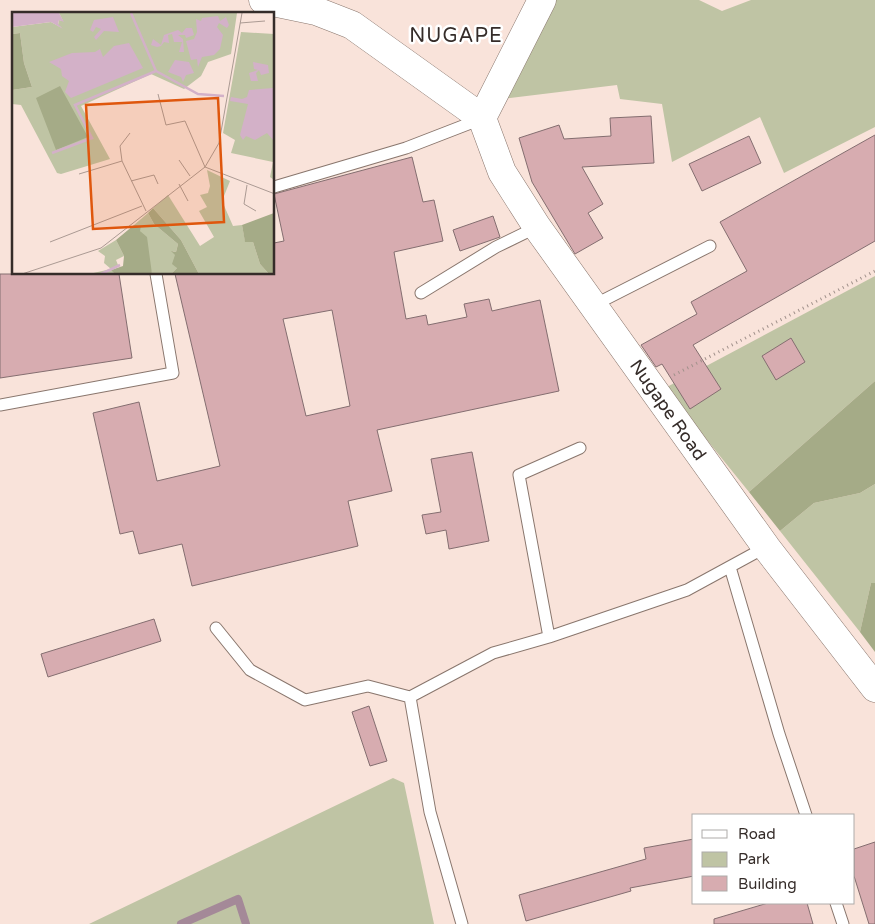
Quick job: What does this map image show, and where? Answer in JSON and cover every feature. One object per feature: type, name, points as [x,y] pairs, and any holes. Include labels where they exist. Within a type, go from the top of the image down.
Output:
[{"type":"main road","points":[[263,0],[316,11],[352,24],[482,118],[542,0]]},
{"type":"main road","name":"Nugape Road","points":[[482,118],[502,172],[537,226],[766,547],[875,688]]},
{"type":"lane","points":[[275,187],[406,148],[482,118]]},
{"type":"lane","points":[[420,292],[496,247],[537,226]]},
{"type":"lane","points":[[594,305],[710,246]]},
{"type":"lane","points":[[0,405],[173,373],[156,275]]},
{"type":"lane","points":[[549,638],[519,475],[580,448]]},
{"type":"lane","points":[[216,628],[250,670],[305,700],[368,686],[410,697],[493,653],[549,638],[687,590],[766,547]]},
{"type":"lane","points":[[730,567],[779,734],[806,814]]},
{"type":"lane","points":[[410,697],[430,812],[462,924]]},
{"type":"lane","points":[[836,904],[843,924]]},
{"type":"path","points":[[653,389],[663,381],[875,271]]},
{"type":"green space","points":[[556,0],[699,0],[722,11],[751,0],[875,0],[875,127],[784,173],[760,117],[672,162],[662,104],[620,99],[617,85],[502,99]]},
{"type":"green space","points":[[875,276],[875,381],[749,492],[665,388]]},
{"type":"green space","points":[[875,381],[875,484],[860,493],[814,503],[780,531],[749,492]]},
{"type":"green space","points":[[875,484],[875,583],[871,583],[860,632],[780,531],[814,503],[860,493]]},
{"type":"green space","points":[[871,583],[875,583],[875,652],[860,632]]},
{"type":"green space","points":[[393,778],[404,783],[434,924],[89,924]]},
{"type":"building","points":[[651,116],[654,163],[582,167],[603,204],[588,213],[603,238],[575,254],[532,182],[519,138],[559,125],[564,139],[611,136],[610,118]]},
{"type":"building","points":[[875,135],[875,241],[693,345],[721,389],[690,409],[662,364],[656,367],[641,345],[697,314],[691,302],[747,271],[720,222]]},
{"type":"building","points":[[749,136],[761,163],[702,191],[689,164]]},
{"type":"building","points":[[412,157],[423,202],[434,200],[443,241],[394,252],[406,319],[426,315],[428,325],[467,317],[464,304],[489,299],[492,311],[540,300],[559,391],[377,430],[392,491],[348,501],[358,546],[192,586],[182,544],[139,554],[133,531],[120,534],[93,413],[139,402],[157,481],[220,466],[175,275],[275,275],[275,243],[284,241],[275,194]],"holes":[[[332,310],[350,406],[306,416],[283,319]]]},
{"type":"building","points":[[493,216],[500,237],[460,251],[453,230]]},
{"type":"building","points":[[0,274],[119,275],[132,358],[0,378]]},
{"type":"building","points":[[791,338],[805,362],[776,380],[762,356]]},
{"type":"building","points":[[472,452],[489,541],[449,549],[446,530],[426,534],[422,515],[441,512],[431,459]]},
{"type":"building","points":[[154,619],[161,641],[48,677],[41,654]]},
{"type":"building","points":[[369,706],[387,761],[370,766],[352,712]]},
{"type":"building","points":[[692,839],[692,876],[630,888],[631,891],[526,921],[519,895],[646,859],[644,848]]},
{"type":"building","points":[[875,842],[875,924],[869,924],[855,879],[855,849]]},
{"type":"building","points":[[765,904],[807,904],[813,924],[714,924],[714,919]]},
{"type":"waterway","points":[[181,924],[238,899],[246,924]]},
{"type":"district","name":"NUGAPE","points":[[456,36]]}]
